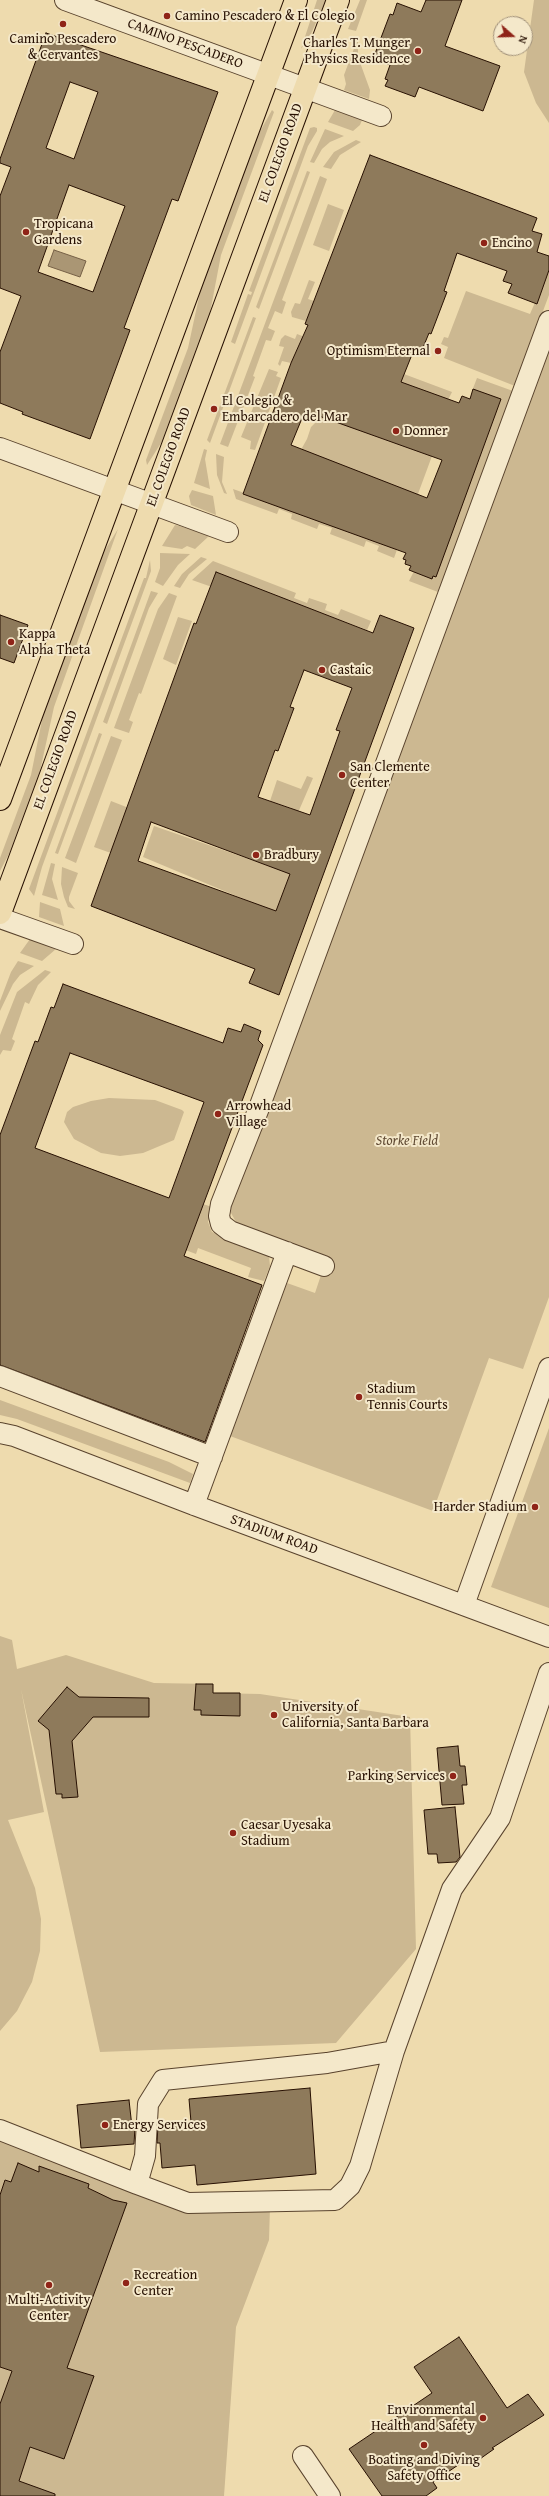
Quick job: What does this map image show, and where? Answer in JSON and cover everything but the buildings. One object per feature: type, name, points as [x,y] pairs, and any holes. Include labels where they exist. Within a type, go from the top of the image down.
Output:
[{"type":"main road","points":[[0,799],[296,0]]},
{"type":"main road","name":"EL COLEGIO ROAD","points":[[0,913],[338,0]]},
{"type":"street","name":"CAMINO PESCADERO","points":[[65,0],[382,116]]},
{"type":"street","points":[[324,1266],[236,1233],[221,1224],[219,1216],[221,1204],[262,1101],[549,321]]},
{"type":"street","points":[[0,448],[228,532]]},
{"type":"street","points":[[0,918],[73,944]]},
{"type":"street","points":[[194,1506],[287,1252]]},
{"type":"street","points":[[464,1605],[549,1368]]},
{"type":"street","points":[[0,1376],[212,1457]]},
{"type":"street","name":"STADIUM ROAD","points":[[0,1433],[14,1436],[194,1506],[549,1637]]},
{"type":"street","points":[[0,2130],[188,2203],[335,2200],[350,2186],[360,2166],[394,2051],[452,1889],[500,1818],[549,1673]]},
{"type":"street","points":[[137,2184],[146,2156],[148,2104],[163,2080],[327,2063],[394,2051]]},
{"type":"street","points":[[303,2456],[330,2496]]},
{"type":"green space","points":[[317,0],[326,0],[311,34],[301,49]]},
{"type":"green space","points":[[360,0],[367,0],[356,31],[348,29]]},
{"type":"green space","points":[[534,0],[549,0],[549,123],[536,103],[524,72],[526,56],[533,56],[533,16],[532,16]]},
{"type":"green space","points":[[358,38],[358,57],[370,90],[369,99],[344,90],[346,84],[344,75]]},
{"type":"green space","points":[[272,110],[274,112],[221,255],[209,318],[163,440],[147,465],[146,460],[188,348],[204,274],[253,144]]},
{"type":"green space","points":[[335,110],[362,120],[360,125],[353,131],[328,122]]},
{"type":"green space","points":[[310,128],[317,128],[317,131],[308,146],[235,344],[231,342],[248,294],[251,295],[252,292],[249,291]]},
{"type":"green space","points":[[325,129],[344,136],[330,142],[322,149],[314,163],[310,162]]},
{"type":"green space","points":[[356,140],[361,142],[340,155],[331,169],[323,167],[334,152]]},
{"type":"green space","points":[[307,171],[310,172],[259,309],[256,307]]},
{"type":"green space","points":[[320,176],[327,179],[282,300],[286,302],[282,314],[275,311],[268,328],[275,331],[271,341],[266,340],[253,376],[255,377],[228,447],[220,444]]},
{"type":"green space","points":[[328,204],[344,210],[329,251],[313,245]]},
{"type":"green space","points":[[549,270],[549,295],[515,386],[444,358],[448,347],[441,344],[444,337],[448,338],[466,291],[530,314]]},
{"type":"green space","points":[[309,280],[315,282],[308,299],[314,301],[306,321],[292,317],[291,312],[295,303],[300,304]]},
{"type":"green space","points":[[253,317],[256,318],[210,443],[207,440]]},
{"type":"green space","points":[[297,334],[452,392],[448,400],[300,344],[291,363],[282,361],[280,366],[278,364],[284,347],[279,346],[281,339],[285,335],[295,339]]},
{"type":"green space","name":"Storke Field","points":[[549,348],[549,1297],[523,1369],[489,1358],[433,1511],[230,1436],[287,1283],[315,1293],[324,1266],[242,1227],[236,1222],[231,1213],[231,1206]]},
{"type":"green space","points":[[269,369],[278,372],[276,376],[281,378],[255,450],[250,449],[251,441],[241,437]]},
{"type":"green space","points":[[477,378],[513,391],[438,592],[409,581],[500,401],[472,391]]},
{"type":"green space","points":[[322,416],[432,456],[415,502],[288,473],[307,439],[311,427]]},
{"type":"green space","points":[[204,449],[207,450],[205,459],[210,489],[194,483]]},
{"type":"green space","points":[[216,454],[224,457],[222,482],[227,494],[224,493],[217,475]]},
{"type":"green space","points":[[233,489],[398,547],[394,558],[377,551],[379,546],[366,541],[364,547],[330,534],[332,528],[319,524],[317,529],[291,519],[292,514],[279,509],[277,514],[236,499]]},
{"type":"green space","points":[[192,490],[213,496],[216,515],[191,505],[189,496]]},
{"type":"green space","points":[[175,525],[209,536],[195,549],[187,546],[182,549],[162,546]]},
{"type":"green space","points":[[118,529],[54,707],[38,780],[11,850],[0,871],[0,858],[31,775],[44,710],[100,558]]},
{"type":"green space","points":[[160,553],[190,554],[178,565],[163,586],[155,582],[160,568]]},
{"type":"green space","points":[[201,557],[207,559],[189,574],[180,588],[174,586],[182,574]]},
{"type":"green space","points":[[150,560],[151,571],[42,867],[34,896],[29,889],[144,578],[146,578]]},
{"type":"green space","points":[[213,561],[296,593],[294,598],[307,603],[309,598],[327,604],[325,610],[338,615],[341,609],[371,621],[367,630],[217,574],[212,587],[192,580]]},
{"type":"green space","points":[[151,591],[158,593],[149,608],[107,724],[103,722]]},
{"type":"green space","points":[[169,593],[177,596],[141,694],[139,693],[129,720],[133,722],[129,733],[114,728],[158,609]]},
{"type":"green space","points":[[178,617],[192,621],[176,665],[163,659]]},
{"type":"green space","points":[[99,733],[102,734],[58,854],[55,853]]},
{"type":"green space","points":[[111,736],[122,740],[76,863],[65,858]]},
{"type":"green space","points":[[307,776],[313,778],[297,815],[291,808],[270,801],[277,780],[301,789]]},
{"type":"green space","points":[[111,801],[139,812],[122,857],[94,847]]},
{"type":"green space","points":[[154,826],[269,866],[298,853],[267,935],[253,903],[143,857]]},
{"type":"green space","points":[[51,863],[55,864],[52,879],[58,900],[42,895]]},
{"type":"green space","points":[[62,867],[78,873],[69,897],[69,901],[75,909],[68,907],[64,897],[61,884]]},
{"type":"green space","points":[[40,902],[60,909],[64,926],[39,917]]},
{"type":"green space","points":[[30,939],[56,949],[42,961],[20,953]]},
{"type":"green space","points":[[18,961],[34,966],[20,975],[13,984],[0,1011],[0,1001],[11,972]]},
{"type":"green space","points":[[45,970],[51,972],[38,985],[29,1004],[25,1002],[12,1039],[15,1041],[11,1051],[3,1050],[0,1055],[0,1035],[17,992]]},
{"type":"green space","points":[[109,1098],[155,1100],[182,1110],[184,1112],[174,1140],[143,1153],[120,1156],[101,1153],[74,1139],[64,1122],[67,1112],[73,1107],[91,1101]]},
{"type":"green space","points":[[203,1204],[212,1207],[208,1222],[212,1232],[269,1256],[270,1266],[264,1281],[248,1277],[251,1268],[198,1248],[196,1254],[156,1239],[182,1239],[190,1241]]},
{"type":"green space","points":[[0,1400],[169,1462],[193,1474],[190,1483],[17,1419],[0,1415]]},
{"type":"green space","name":"Harder Stadium","points":[[549,1428],[549,1608],[491,1587]]},
{"type":"green space","name":"Caesar Uyesaka Stadium","points":[[0,1636],[12,1640],[17,1669],[66,1655],[154,1683],[213,1684],[213,1693],[260,1694],[410,1717],[416,1949],[336,2043],[100,2052],[21,1689],[44,1812],[8,1820],[35,1888],[41,1919],[40,1951],[32,1982],[17,2011],[0,2031]]},
{"type":"green space","name":"Recreation Center","points":[[0,2138],[184,2206],[270,2207],[269,2240],[236,2327],[224,2496],[0,2496]]},
{"type":"shaded area","points":[[54,250],[86,261],[80,277],[48,266]]},
{"type":"place","name":"Camino Pescadero & El Colegio","points":[[167,16]]},
{"type":"place","name":"Camino Pescadero & Cervantes","points":[[63,24]]},
{"type":"place","name":"Charles T. Munger Physics Residence","points":[[418,51]]},
{"type":"place","name":"Tropicana Gardens","points":[[26,232]]},
{"type":"place","name":"Encino","points":[[484,243]]},
{"type":"place","name":"Optimism Eternal","points":[[438,351]]},
{"type":"place","name":"El Colegio & Embarcadero del Mar","points":[[214,409]]},
{"type":"place","name":"Donner","points":[[396,431]]},
{"type":"place","name":"Kappa Alpha Theta","points":[[11,642]]},
{"type":"place","name":"Castaic","points":[[322,670]]},
{"type":"place","name":"San Clemente Center","points":[[342,775]]},
{"type":"place","name":"Bradbury","points":[[256,855]]},
{"type":"place","name":"Arrowhead Village","points":[[218,1114]]},
{"type":"place","name":"Stadium Tennis Courts","points":[[359,1397]]},
{"type":"place","name":"Harder Stadium","points":[[535,1507]]},
{"type":"place","name":"University of California, Santa Barbara","points":[[274,1715]]},
{"type":"place","name":"Parking Services","points":[[453,1776]]},
{"type":"place","name":"Caesar Uyesaka Stadium","points":[[233,1833]]},
{"type":"place","name":"Energy Services","points":[[105,2125]]},
{"type":"place","name":"Recreation Center","points":[[126,2283]]},
{"type":"place","name":"Multi-Activity Center","points":[[49,2285]]},
{"type":"place","name":"Environmental Health and Safety","points":[[483,2418]]},
{"type":"place","name":"Boating and Diving Safety Office","points":[[424,2445]]}]
